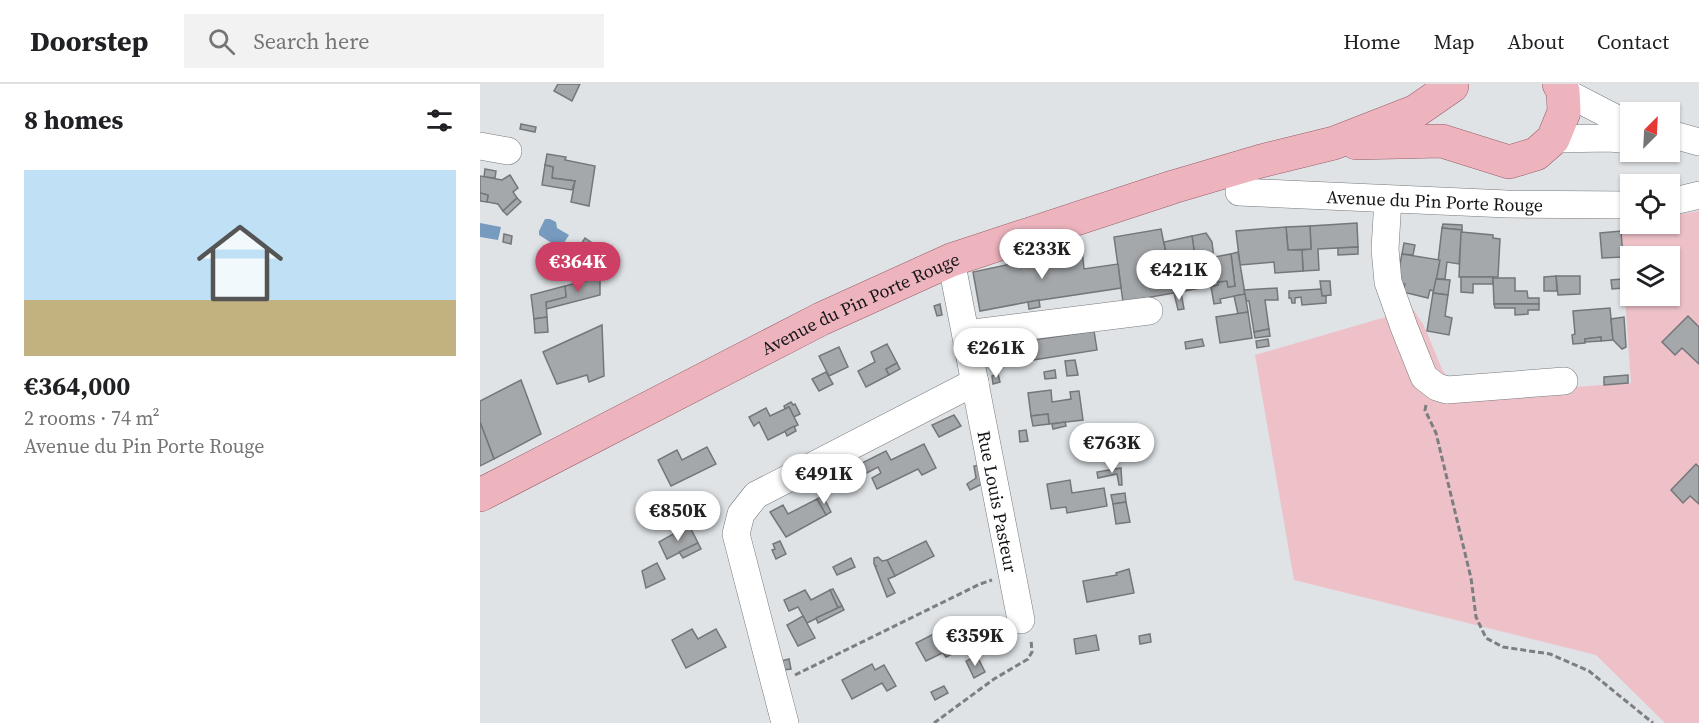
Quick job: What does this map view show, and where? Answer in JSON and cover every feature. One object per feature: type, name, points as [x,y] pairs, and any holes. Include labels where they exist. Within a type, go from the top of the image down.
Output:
[{"type":"main road","name":"Avenue du Pin Porte Rouge","points":[[480,495],[820,319],[951,260],[1152,194],[1261,161],[1334,143],[1416,111],[1453,85]]},
{"type":"main road","points":[[1453,85],[1449,106],[1453,124],[1460,138],[1492,157],[1536,154],[1553,139],[1564,112],[1561,88]]},
{"type":"main road","name":"Avenue du Pin Porte Rouge","points":[[1334,143],[1442,141],[1492,157]]},
{"type":"street","points":[[1561,88],[1620,119]]},
{"type":"street","points":[[1680,137],[1699,144]]},
{"type":"street","points":[[1553,139],[1620,139]]},
{"type":"street","points":[[1680,143],[1699,144]]},
{"type":"street","points":[[480,146],[508,151]]},
{"type":"street","points":[[1492,157],[1507,204]]},
{"type":"street","name":"Avenue du Pin Porte Rouge","points":[[1239,192],[1507,204],[1620,205]]},
{"type":"street","points":[[1680,200],[1699,195]]},
{"type":"street","points":[[1388,199],[1385,249],[1388,282],[1424,377],[1447,390],[1564,381]]},
{"type":"street","name":"Rue Louis Pasteur","points":[[951,260],[1021,620]]},
{"type":"street","points":[[966,334],[1149,310]]},
{"type":"street","points":[[784,723],[736,534],[741,514],[756,495],[975,382]]},
{"type":"path","points":[[1432,383],[1427,394],[1425,410],[1436,433],[1472,578],[1476,617],[1486,638],[1503,647],[1550,654],[1589,671],[1653,723]]},
{"type":"path","points":[[775,685],[980,584],[1012,574]]},
{"type":"path","points":[[934,723],[994,679],[1028,659],[1032,652],[1030,631],[1021,620]]},
{"type":"shaded area","points":[[1699,211],[1699,723],[1665,723],[1596,655],[1294,580],[1255,355],[1413,309],[1424,326],[1442,369],[1458,395],[1631,383],[1626,306],[1680,306],[1680,246],[1621,246],[1621,234],[1680,234],[1680,214]]},
{"type":"water","points":[[545,219],[556,222],[557,228],[569,235],[562,246],[558,247],[539,235]]},
{"type":"water","points":[[480,223],[501,227],[498,240],[480,237]]},
{"type":"building","points":[[558,84],[580,84],[572,101],[554,91]]},
{"type":"building","points":[[521,124],[536,127],[535,132],[520,129]]},
{"type":"building","points":[[547,154],[595,166],[589,206],[571,202],[575,181],[552,178],[553,167],[545,165]]},
{"type":"building","points":[[545,165],[553,167],[552,178],[575,181],[572,190],[542,185]]},
{"type":"building","points":[[485,169],[496,171],[495,178],[484,177]]},
{"type":"building","points":[[510,175],[518,188],[513,192],[517,198],[503,211],[498,204],[487,202],[488,195],[480,193],[480,176],[502,180]]},
{"type":"building","points":[[480,193],[488,195],[487,202],[480,201]]},
{"type":"building","points":[[517,198],[521,202],[507,215],[503,211]]},
{"type":"building","points":[[1357,223],[1358,247],[1318,249],[1319,270],[1303,271],[1302,250],[1311,249],[1310,226]]},
{"type":"building","points":[[1443,224],[1462,225],[1462,230],[1442,228]]},
{"type":"building","points":[[1310,226],[1311,249],[1288,250],[1286,227]]},
{"type":"building","points":[[1286,227],[1288,250],[1302,250],[1303,271],[1275,273],[1274,262],[1240,265],[1236,231]]},
{"type":"building","points":[[1442,228],[1462,230],[1459,264],[1447,262],[1445,279],[1436,279]]},
{"type":"building","points":[[1161,229],[1174,293],[1123,302],[1114,237]]},
{"type":"building","points":[[1620,231],[1622,246],[1620,246],[1620,257],[1602,258],[1600,233]]},
{"type":"building","points":[[1461,232],[1493,235],[1493,238],[1500,239],[1498,277],[1459,277]]},
{"type":"building","points":[[1206,233],[1212,242],[1214,259],[1196,263],[1192,236]]},
{"type":"building","points":[[504,234],[512,236],[511,244],[503,242]]},
{"type":"building","points":[[1192,236],[1196,263],[1169,268],[1164,242]]},
{"type":"building","points":[[585,238],[598,247],[588,261],[579,264],[575,261],[579,255],[576,252]]},
{"type":"building","points":[[1404,243],[1415,245],[1413,255],[1402,254]]},
{"type":"building","points":[[1358,247],[1358,254],[1338,255],[1338,248]]},
{"type":"building","points":[[1082,249],[1084,269],[1118,264],[1121,288],[980,311],[973,272]]},
{"type":"building","points":[[1238,252],[1245,294],[1220,299],[1221,303],[1214,304],[1211,287],[1218,285],[1218,282],[1227,281],[1228,287],[1235,286],[1231,254]]},
{"type":"building","points":[[1231,254],[1235,286],[1228,287],[1227,281],[1218,282],[1214,257]]},
{"type":"building","points":[[1402,254],[1440,260],[1434,291],[1430,290],[1428,298],[1403,292],[1405,284],[1396,282]]},
{"type":"building","points":[[1214,259],[1218,285],[1174,293],[1169,268]]},
{"type":"building","points":[[1556,276],[1580,276],[1580,294],[1558,295]]},
{"type":"building","points":[[1556,276],[1557,291],[1544,291],[1544,277]]},
{"type":"building","points":[[600,277],[600,295],[546,309],[546,302],[566,297],[565,286]]},
{"type":"building","points":[[1461,277],[1493,277],[1493,284],[1473,284],[1473,293],[1461,292]]},
{"type":"building","points":[[1493,278],[1515,278],[1515,291],[1527,291],[1528,298],[1539,298],[1539,304],[1494,304]]},
{"type":"building","points":[[1436,279],[1450,280],[1448,295],[1433,293]]},
{"type":"building","points":[[1620,279],[1620,288],[1612,289],[1611,280]]},
{"type":"building","points":[[1320,281],[1330,281],[1331,295],[1322,296]]},
{"type":"building","points":[[565,286],[566,297],[546,302],[547,317],[534,319],[531,295]]},
{"type":"building","points":[[1277,288],[1278,300],[1265,300],[1269,329],[1254,332],[1249,301],[1246,301],[1244,290]]},
{"type":"building","points":[[1321,289],[1322,296],[1326,296],[1326,303],[1302,305],[1301,297],[1295,298],[1295,303],[1292,303],[1289,298],[1289,291]]},
{"type":"building","points":[[1181,292],[1184,309],[1178,310],[1174,293]]},
{"type":"building","points":[[1433,293],[1448,295],[1445,316],[1452,318],[1449,335],[1427,331]]},
{"type":"building","points":[[1245,294],[1248,312],[1238,314],[1234,296]]},
{"type":"building","points":[[1039,300],[1040,307],[1029,309],[1028,302]]},
{"type":"building","points":[[940,304],[942,315],[937,316],[934,306]]},
{"type":"building","points":[[1494,304],[1539,304],[1539,310],[1528,310],[1528,314],[1515,315],[1515,308],[1495,308]]},
{"type":"building","points":[[1610,308],[1613,340],[1601,341],[1601,337],[1585,339],[1585,343],[1573,344],[1572,335],[1575,334],[1573,311]]},
{"type":"building","points":[[1248,312],[1252,338],[1220,343],[1216,317]]},
{"type":"building","points":[[1688,316],[1699,327],[1699,364],[1682,348],[1675,355],[1662,342]]},
{"type":"building","points":[[547,317],[548,332],[535,333],[534,319]]},
{"type":"building","points":[[1624,317],[1626,347],[1622,349],[1613,340],[1611,319]]},
{"type":"building","points":[[602,325],[604,376],[589,382],[587,375],[557,384],[543,352]]},
{"type":"building","points":[[1269,329],[1270,336],[1255,338],[1254,332]]},
{"type":"building","points":[[1094,331],[1097,350],[1008,364],[1005,344]]},
{"type":"building","points":[[1601,337],[1601,341],[1585,342],[1585,339]]},
{"type":"building","points":[[1202,339],[1204,346],[1186,349],[1185,342]]},
{"type":"building","points":[[1268,339],[1269,346],[1257,348],[1256,341]]},
{"type":"building","points":[[887,344],[897,363],[886,369],[889,375],[866,387],[858,371],[875,362],[871,352]]},
{"type":"building","points":[[839,347],[848,367],[829,376],[819,356]]},
{"type":"building","points":[[1075,360],[1078,375],[1067,376],[1065,361]]},
{"type":"building","points":[[897,363],[900,369],[889,375],[886,369]]},
{"type":"building","points":[[1055,370],[1056,378],[1045,379],[1044,372]]},
{"type":"building","points":[[826,372],[833,384],[819,391],[812,379]]},
{"type":"building","points":[[998,374],[1000,382],[993,384],[992,376]]},
{"type":"building","points":[[1628,375],[1628,383],[1604,385],[1604,377]]},
{"type":"building","points":[[521,380],[541,434],[494,459],[480,422],[480,401]]},
{"type":"building","points":[[1051,390],[1052,402],[1071,399],[1070,392],[1079,391],[1083,420],[1049,424],[1048,414],[1031,416],[1028,393]]},
{"type":"building","points":[[791,402],[795,404],[800,414],[794,417],[789,407],[785,409],[784,406]]},
{"type":"building","points":[[789,407],[798,425],[768,440],[759,422],[754,426],[749,417],[766,408],[770,416]]},
{"type":"building","points":[[1048,414],[1049,424],[1033,426],[1031,416]]},
{"type":"building","points":[[954,415],[961,426],[939,437],[932,425]]},
{"type":"building","points":[[480,422],[494,459],[480,466]]},
{"type":"building","points":[[1065,422],[1066,426],[1053,429],[1052,424]]},
{"type":"building","points":[[794,426],[796,431],[787,436],[785,431]]},
{"type":"building","points":[[1026,430],[1028,441],[1020,442],[1019,431]]},
{"type":"building","points":[[924,444],[936,468],[922,475],[918,469],[877,489],[872,478],[881,473],[878,467],[861,476],[856,466],[886,451],[891,460]]},
{"type":"building","points":[[707,447],[716,464],[671,486],[658,460],[677,450],[682,460]]},
{"type":"building","points":[[1696,464],[1699,467],[1699,504],[1690,496],[1683,503],[1671,490]]},
{"type":"building","points":[[980,465],[984,483],[970,490],[967,484],[976,478],[974,466]]},
{"type":"building","points":[[1121,468],[1122,485],[1119,485],[1117,474],[1098,478],[1097,472]]},
{"type":"building","points":[[1070,480],[1072,493],[1104,488],[1107,506],[1067,513],[1066,507],[1051,509],[1047,484]]},
{"type":"building","points":[[1125,493],[1126,502],[1113,504],[1111,495]]},
{"type":"building","points":[[823,496],[831,512],[826,515],[817,499]]},
{"type":"building","points":[[817,499],[826,515],[786,537],[770,512],[783,505],[788,514]]},
{"type":"building","points":[[1126,502],[1130,522],[1116,524],[1113,504]]},
{"type":"building","points":[[689,525],[698,543],[667,559],[659,542]]},
{"type":"building","points":[[780,541],[786,554],[776,559],[772,550],[775,549],[773,544]]},
{"type":"building","points":[[926,541],[934,556],[895,576],[887,560]]},
{"type":"building","points":[[698,543],[701,549],[683,558],[679,552]]},
{"type":"building","points":[[878,557],[882,561],[887,560],[895,576],[888,579],[895,593],[887,597],[874,564],[874,558]]},
{"type":"building","points":[[851,558],[855,567],[837,575],[833,567]]},
{"type":"building","points":[[657,563],[665,579],[646,588],[642,571]]},
{"type":"building","points":[[1129,569],[1134,593],[1087,602],[1083,581],[1117,575],[1116,573]]},
{"type":"building","points":[[833,589],[842,606],[838,608],[830,590]]},
{"type":"building","points":[[805,590],[811,600],[830,590],[838,608],[807,623],[798,607],[789,611],[784,600]]},
{"type":"building","points":[[842,606],[844,610],[818,623],[816,618]]},
{"type":"building","points":[[803,616],[815,638],[798,646],[787,625]]},
{"type":"building","points":[[957,622],[967,641],[926,661],[916,643]]},
{"type":"building","points":[[692,629],[698,639],[716,629],[726,647],[686,668],[672,640]]},
{"type":"building","points":[[984,629],[992,645],[972,654],[965,639]]},
{"type":"building","points":[[1150,634],[1151,642],[1140,644],[1139,636]]},
{"type":"building","points":[[1096,635],[1099,650],[1076,654],[1074,639]]},
{"type":"building","points":[[967,641],[969,646],[946,657],[943,653]]},
{"type":"building","points":[[977,656],[985,672],[974,678],[966,661]]},
{"type":"building","points":[[789,659],[791,669],[783,670],[781,661]]},
{"type":"building","points":[[872,664],[875,670],[884,665],[896,686],[887,691],[882,683],[852,699],[842,680]]},
{"type":"building","points":[[944,686],[948,693],[935,700],[931,692]]}]
